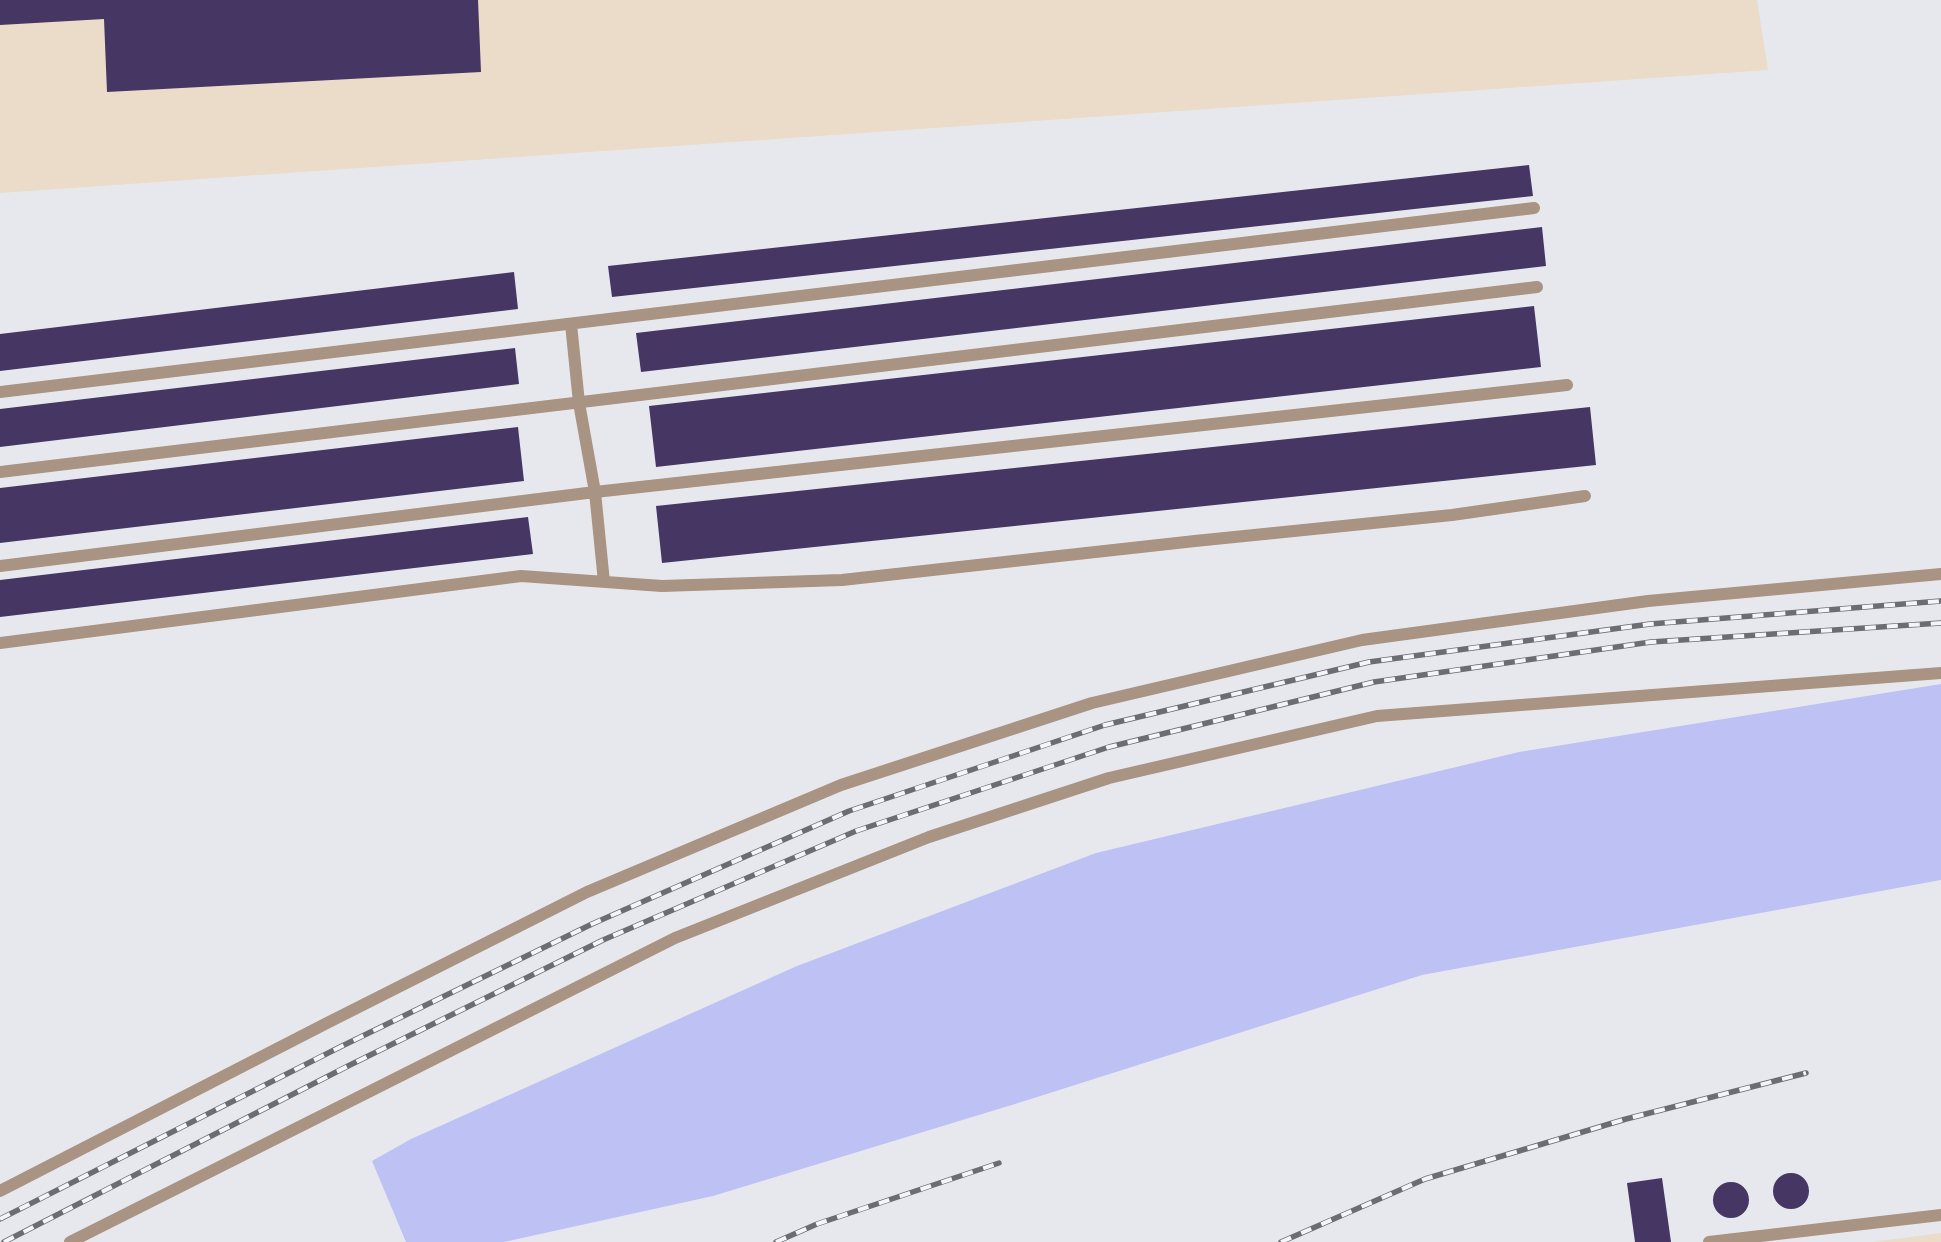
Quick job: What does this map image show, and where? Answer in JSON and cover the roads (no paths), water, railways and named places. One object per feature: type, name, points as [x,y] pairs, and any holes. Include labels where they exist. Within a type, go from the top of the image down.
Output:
[{"type":"lane","points":[[0,392],[1534,208]]},
{"type":"lane","points":[[0,472],[1537,287]]},
{"type":"lane","points":[[571,324],[579,402],[595,492],[604,582]]},
{"type":"lane","points":[[0,566],[595,492],[1567,385]]},
{"type":"lane","points":[[0,643],[521,576],[662,586],[842,580],[1195,540],[1452,515],[1585,496]]},
{"type":"lane","points":[[0,1191],[587,892],[841,785],[1092,703],[1362,640],[1648,601],[1941,574]]},
{"type":"lane","points":[[70,1242],[675,938],[929,837],[1109,778],[1376,716],[1941,673]]},
{"type":"lane","points":[[1709,1242],[1941,1216]]},
{"type":"railway","points":[[0,1219],[340,1047],[592,924],[849,811],[1105,725],[1369,662],[1650,624],[1941,601]]},
{"type":"railway","points":[[4,1242],[348,1066],[603,940],[856,831],[1109,747],[1374,682],[1651,642],[1941,623]]},
{"type":"railway","points":[[1281,1242],[1425,1179],[1626,1119],[1806,1073]]},
{"type":"railway","points":[[776,1242],[817,1224],[999,1163]]}]
